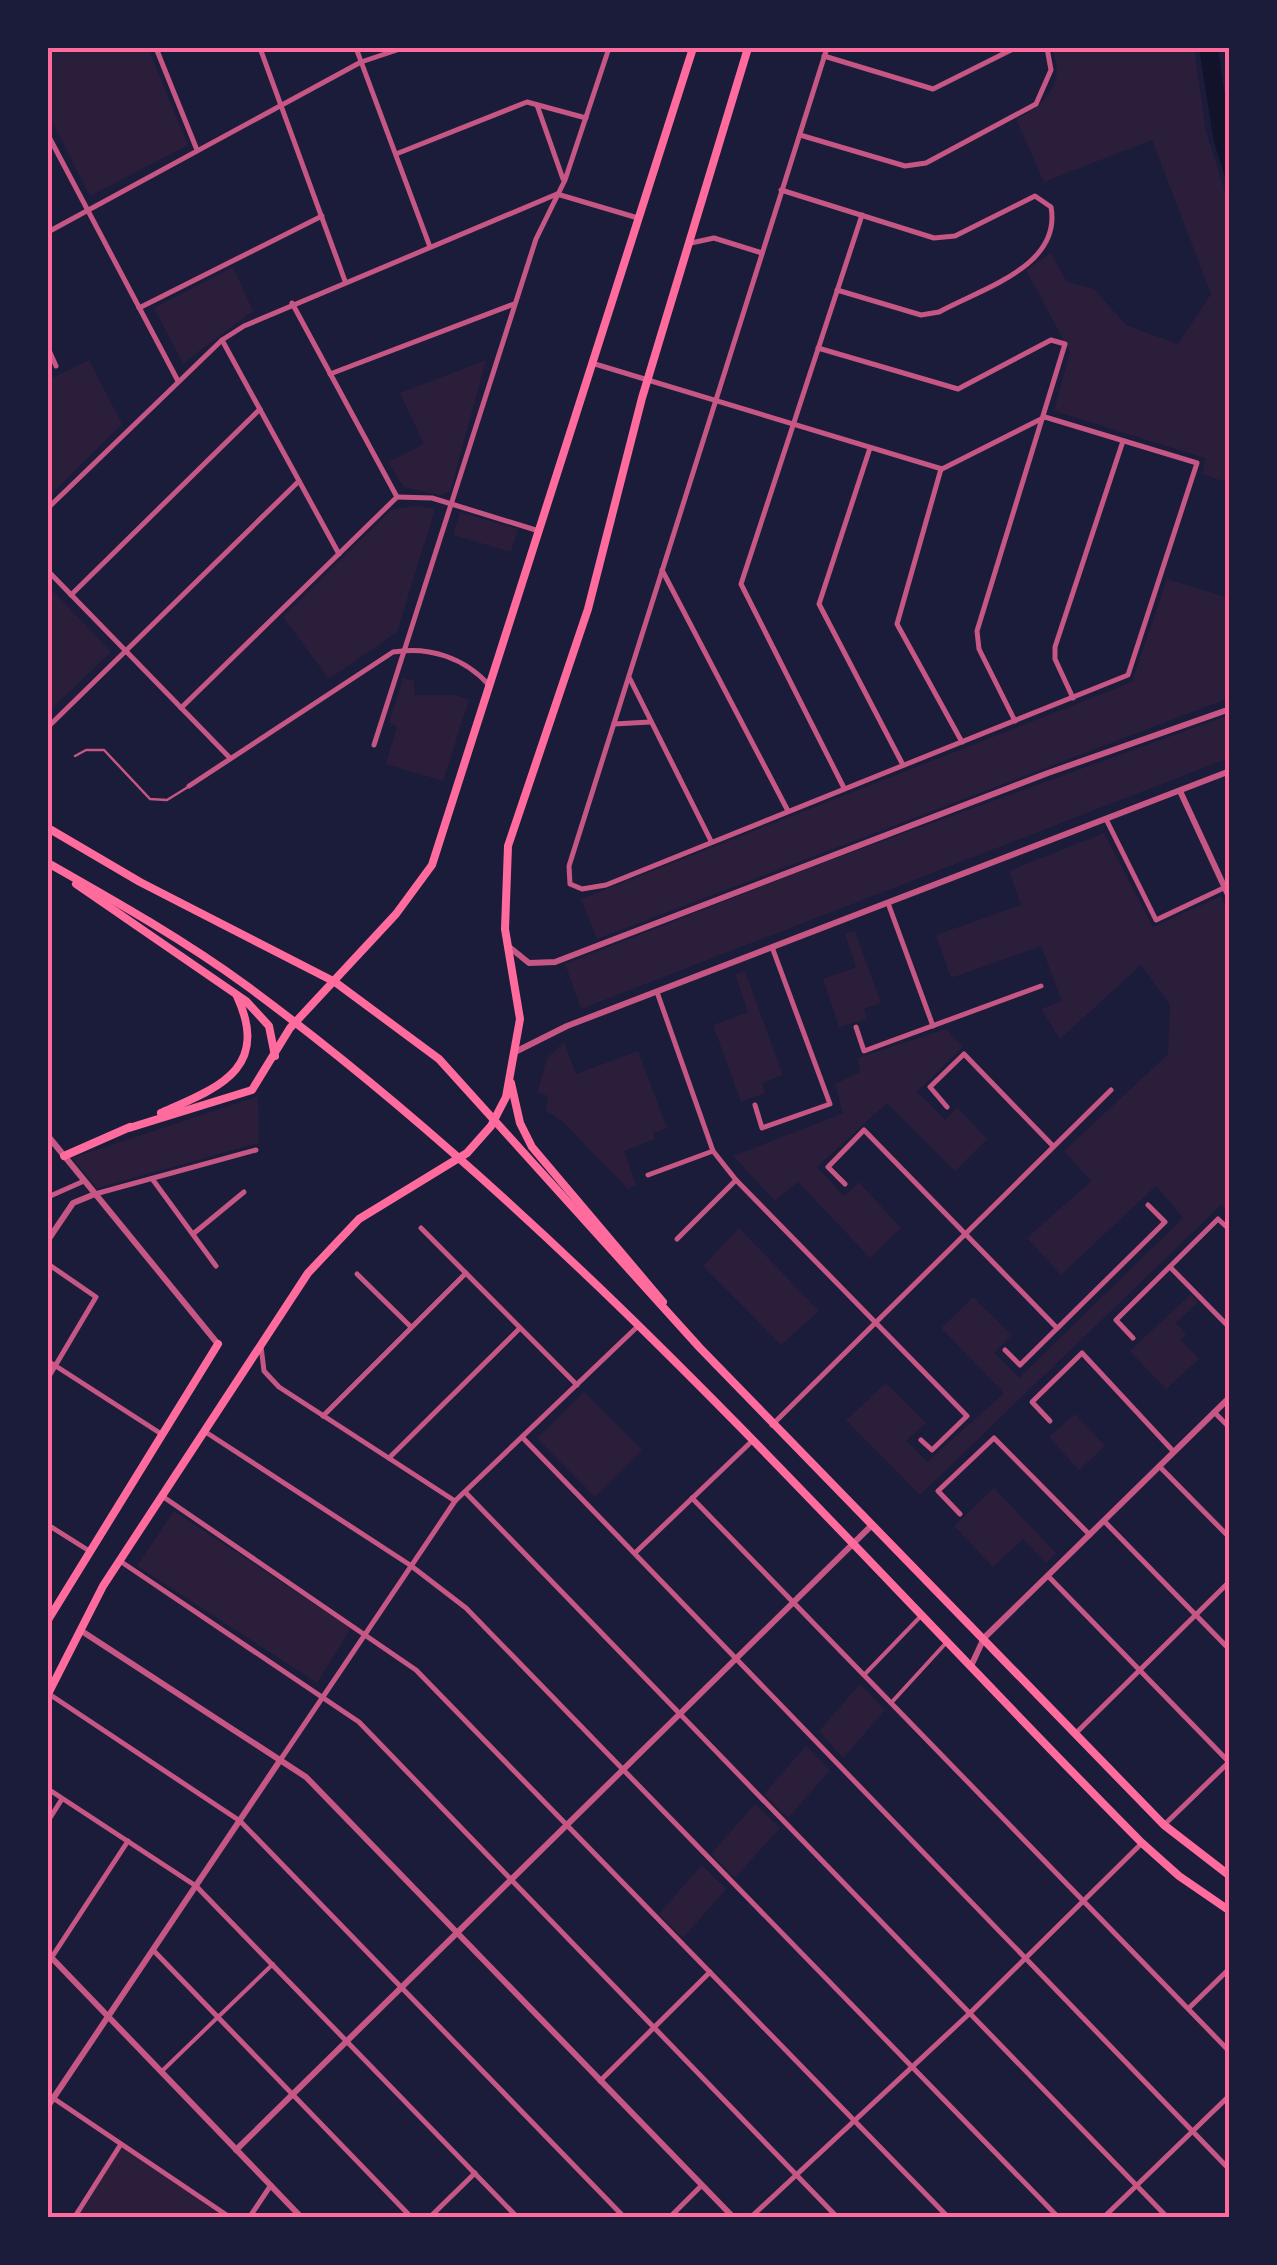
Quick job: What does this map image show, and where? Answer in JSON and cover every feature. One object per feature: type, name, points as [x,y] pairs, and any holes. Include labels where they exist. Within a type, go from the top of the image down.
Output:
[{"type":"main road","points":[[129,1128],[238,1097],[261,1080],[303,1012],[426,876],[438,855],[693,48]]},
{"type":"main road","points":[[48,1693],[120,1561],[261,1343],[337,1237],[359,1219],[467,1153],[500,1112],[511,1082],[520,1018],[508,946],[504,876],[515,819],[588,610],[647,380],[748,48]]},
{"type":"main road","points":[[48,828],[140,882],[314,970],[402,1029],[465,1084],[564,1202],[772,1424],[1164,1825],[1225,1874]]},
{"type":"main road","points":[[48,863],[236,992],[269,1026],[275,1057]]},
{"type":"main road","points":[[48,863],[217,966],[333,1052],[538,1233],[852,1544],[1142,1843],[1230,1911]]},
{"type":"main road","points":[[64,1156],[214,1090],[238,1070],[246,1032],[236,992]]},
{"type":"main road","points":[[511,1082],[520,1123],[537,1155],[596,1219],[700,1348]]},
{"type":"main road","points":[[48,1620],[218,1344]]},
{"type":"street","points":[[156,48],[197,150]]},
{"type":"street","points":[[260,48],[345,281]]},
{"type":"street","points":[[356,48],[430,246]]},
{"type":"street","points":[[48,232],[362,62],[404,48]]},
{"type":"street","points":[[374,746],[536,238],[564,182],[609,48]]},
{"type":"street","points":[[594,364],[716,400],[942,469],[1046,417],[1197,463],[1128,676],[606,885],[582,888],[570,884],[569,866],[628,676],[716,400],[826,48]]},
{"type":"street","points":[[824,56],[932,89],[1015,48]]},
{"type":"street","points":[[799,135],[915,166],[1036,104],[1051,70],[1047,48]]},
{"type":"street","points":[[396,154],[527,102],[586,118]]},
{"type":"street","points":[[537,105],[564,182]]},
{"type":"street","points":[[48,135],[178,382]]},
{"type":"street","points":[[782,190],[943,238],[1028,198],[1042,196],[1051,207],[1051,231],[1041,254],[932,314],[837,290]]},
{"type":"street","points":[[48,508],[222,340],[292,303],[557,194],[640,218]]},
{"type":"street","points":[[844,788],[741,584],[862,215]]},
{"type":"street","points":[[140,308],[322,216]]},
{"type":"street","points":[[688,244],[714,238],[762,253]]},
{"type":"street","points":[[292,303],[397,498]]},
{"type":"street","points":[[330,374],[516,303]]},
{"type":"street","points":[[818,348],[958,389],[1056,339],[1066,350],[976,640],[1015,721]]},
{"type":"street","points":[[222,340],[339,554]]},
{"type":"street","points":[[48,348],[56,366]]},
{"type":"street","points":[[71,595],[260,408]]},
{"type":"street","points":[[1073,698],[1054,654],[1123,440]]},
{"type":"street","points":[[870,447],[819,604],[904,766]]},
{"type":"street","points":[[942,469],[897,624],[962,742]]},
{"type":"street","points":[[48,727],[299,481]]},
{"type":"street","points":[[181,708],[397,498],[449,502],[541,531]]},
{"type":"street","points":[[662,570],[788,811]]},
{"type":"street","points":[[48,571],[230,758]]},
{"type":"street","points":[[190,786],[385,656],[404,650],[430,651],[459,661],[492,688]]},
{"type":"street","points":[[628,676],[712,841]]},
{"type":"street","points":[[508,946],[529,962],[555,962],[1048,773],[1230,709]]},
{"type":"street","points":[[614,724],[650,722]]},
{"type":"street","points":[[517,1051],[540,1036],[1230,770]]},
{"type":"street","points":[[1180,790],[1230,899]]},
{"type":"street","points":[[1106,819],[1156,920],[1227,886]]},
{"type":"street","points":[[888,903],[933,1026]]},
{"type":"street","points":[[754,1106],[762,1128],[830,1104],[772,948]]},
{"type":"street","points":[[856,1027],[864,1051],[1042,986]]},
{"type":"street","points":[[657,992],[714,1151],[736,1180],[967,1416],[932,1450],[921,1440]]},
{"type":"street","points":[[947,1107],[930,1087],[964,1054],[1053,1146]]},
{"type":"street","points":[[772,1424],[1111,1090]]},
{"type":"street","points":[[845,1184],[828,1167],[864,1130],[1057,1328]]},
{"type":"street","points":[[48,1136],[218,1344]]},
{"type":"street","points":[[48,1240],[73,1203],[256,1150]]},
{"type":"street","points":[[648,1175],[714,1151]]},
{"type":"street","points":[[152,1178],[216,1266]]},
{"type":"street","points":[[676,1239],[736,1180]]},
{"type":"street","points":[[48,1197],[84,1181]]},
{"type":"street","points":[[193,1234],[244,1192]]},
{"type":"street","points":[[1005,1350],[1020,1365],[1165,1222],[1148,1205]]},
{"type":"street","points":[[1134,1338],[1116,1320],[1218,1219],[1230,1230]]},
{"type":"street","points":[[422,1228],[576,1385]]},
{"type":"street","points":[[48,1264],[96,1297],[48,1378]]},
{"type":"street","points":[[1170,1266],[1230,1328]]},
{"type":"street","points":[[322,1416],[466,1273]]},
{"type":"street","points":[[357,1274],[411,1328]]},
{"type":"street","points":[[48,2106],[454,1501],[636,1326]]},
{"type":"street","points":[[388,1458],[520,1328]]},
{"type":"street","points":[[261,1343],[262,1366],[270,1380],[454,1501]]},
{"type":"street","points":[[1050,1421],[1032,1402],[1082,1353],[1174,1452]]},
{"type":"street","points":[[48,1362],[164,1436]]},
{"type":"street","points":[[970,1667],[984,1638],[1230,1398]]},
{"type":"street","points":[[1214,1412],[1230,1428]]},
{"type":"street","points":[[204,1431],[410,1565],[478,1620],[1059,2218]]},
{"type":"street","points":[[522,1437],[1230,2170]]},
{"type":"street","points":[[960,1514],[938,1491],[994,1438],[1090,1535]]},
{"type":"street","points":[[636,1552],[751,1442]]},
{"type":"street","points":[[1160,1466],[1230,1538]]},
{"type":"street","points":[[465,1492],[1168,2218]]},
{"type":"street","points":[[162,1496],[366,1632],[416,1670],[948,2218]]},
{"type":"street","points":[[692,1498],[1230,2052]]},
{"type":"street","points":[[1104,1521],[1230,1650]]},
{"type":"street","points":[[48,1524],[91,1552]]},
{"type":"street","points":[[236,2150],[872,1524]]},
{"type":"street","points":[[120,1561],[359,1722],[838,2218]]},
{"type":"street","points":[[1048,1576],[1229,1762],[1164,1825]]},
{"type":"street","points":[[1076,1733],[1230,1581]]},
{"type":"street","points":[[864,1675],[921,1616]]},
{"type":"street","points":[[80,1630],[306,1778],[734,2218]]},
{"type":"street","points":[[890,1702],[947,1643]]},
{"type":"street","points":[[48,1693],[240,1821],[626,2218]]},
{"type":"street","points":[[48,1789],[196,1886],[518,2218]]},
{"type":"street","points":[[48,1821],[62,1799]]},
{"type":"street","points":[[128,1841],[49,1958],[302,2218]]},
{"type":"street","points":[[750,2218],[970,2012],[1142,1843]]},
{"type":"street","points":[[1225,1874],[1230,1863]]},
{"type":"street","points":[[153,1950],[412,2218]]},
{"type":"street","points":[[161,2072],[273,1964]]},
{"type":"street","points":[[1188,2009],[1230,1968]]},
{"type":"street","points":[[600,2080],[710,1972]]},
{"type":"street","points":[[1103,2218],[1230,2095]]},
{"type":"street","points":[[53,2098],[232,2218]]},
{"type":"street","points":[[74,2218],[122,2144]]},
{"type":"street","points":[[429,2218],[475,2172]]},
{"type":"street","points":[[249,2218],[271,2185]]},
{"type":"street","points":[[668,2218],[702,2185]]},
{"type":"lane","points":[[76,756],[86,750],[104,750],[150,800],[167,800],[190,786]]},
{"type":"shaded area","points":[[48,48],[148,48],[188,145],[90,196],[48,113]]},
{"type":"shaded area","points":[[1051,48],[1194,48],[1206,132],[1229,204],[1229,483],[1202,474],[1205,458],[1054,411],[1070,352],[1026,270],[1051,253],[1067,282],[1094,289],[1126,325],[1178,344],[1211,294],[1152,140],[1044,182],[1016,119],[1036,107],[1051,91],[1057,71]]},
{"type":"shaded area","points":[[1199,48],[1218,48],[1229,124],[1229,190],[1214,142]]},
{"type":"shaded area","points":[[233,267],[253,311],[183,363],[154,308]]},
{"type":"shaded area","points":[[89,360],[122,424],[48,497],[48,380]]},
{"type":"shaded area","points":[[486,360],[450,492],[439,495],[404,487],[388,462],[424,444],[400,393]]},
{"type":"shaded area","points":[[418,506],[435,509],[397,632],[329,679],[283,617],[391,510]]},
{"type":"shaded area","points":[[460,512],[518,529],[511,552],[453,535]]},
{"type":"shaded area","points":[[1167,579],[1229,598],[1229,698],[597,939],[581,899],[1132,682]]},
{"type":"shaded area","points":[[48,586],[111,652],[48,712]]},
{"type":"shaded area","points":[[403,678],[414,681],[414,695],[455,695],[469,700],[443,781],[386,764],[397,726],[389,723]]},
{"type":"shaded area","points":[[1229,715],[1229,758],[581,1009],[565,964],[814,866]]},
{"type":"shaded area","points":[[1104,833],[1153,927],[1221,896],[1229,914],[1229,1214],[1221,1205],[920,1495],[846,1420],[886,1383],[926,1423],[906,1441],[927,1462],[1004,1393],[941,1328],[973,1297],[1012,1335],[994,1353],[1019,1378],[1183,1218],[1156,1186],[1061,1275],[1027,1238],[1091,1181],[1064,1151],[1168,1054],[1170,1005],[1141,965],[1060,1039],[1041,1009],[1062,1001],[1041,946],[951,978],[936,935],[1021,905],[1009,871]]},
{"type":"shaded area","points":[[855,931],[881,1003],[864,1009],[867,1019],[839,1027],[823,979],[856,967],[845,934]]},
{"type":"shaded area","points":[[745,971],[783,1075],[762,1083],[765,1093],[741,1102],[713,1025],[748,1012],[735,974]]},
{"type":"shaded area","points":[[946,1029],[963,1047],[917,1092],[945,1120],[957,1107],[987,1139],[955,1171],[887,1103],[817,1167],[844,1196],[859,1182],[901,1228],[870,1258],[798,1182],[775,1201],[733,1156],[843,1113],[835,1084],[860,1072],[857,1058]]},
{"type":"shaded area","points":[[564,1042],[576,1074],[638,1051],[667,1128],[653,1133],[655,1139],[624,1151],[636,1185],[628,1189],[564,1123],[545,1110],[548,1096],[537,1093],[547,1058]]},
{"type":"shaded area","points":[[258,1096],[259,1143],[97,1188],[72,1158]]},
{"type":"shaded area","points":[[739,1228],[819,1311],[781,1345],[703,1266]]},
{"type":"shaded area","points":[[1191,1294],[1198,1302],[1176,1323],[1186,1334],[1181,1340],[1199,1359],[1166,1389],[1130,1351]]},
{"type":"shaded area","points":[[584,1392],[642,1450],[595,1497],[537,1438]]},
{"type":"shaded area","points":[[1075,1414],[1105,1446],[1079,1470],[1049,1437]]},
{"type":"shaded area","points":[[994,1488],[1056,1553],[1046,1563],[1023,1539],[993,1567],[954,1526]]},
{"type":"shaded area","points":[[174,1511],[351,1628],[317,1683],[137,1566]]},
{"type":"shaded area","points":[[860,1684],[885,1710],[843,1758],[819,1731]]},
{"type":"shaded area","points":[[806,1746],[830,1770],[788,1818],[764,1794]]},
{"type":"shaded area","points":[[755,1804],[780,1828],[735,1878],[711,1854]]},
{"type":"shaded area","points":[[702,1865],[726,1889],[683,1938],[659,1914]]},
{"type":"shaded area","points":[[122,2146],[228,2218],[76,2218]]}]
